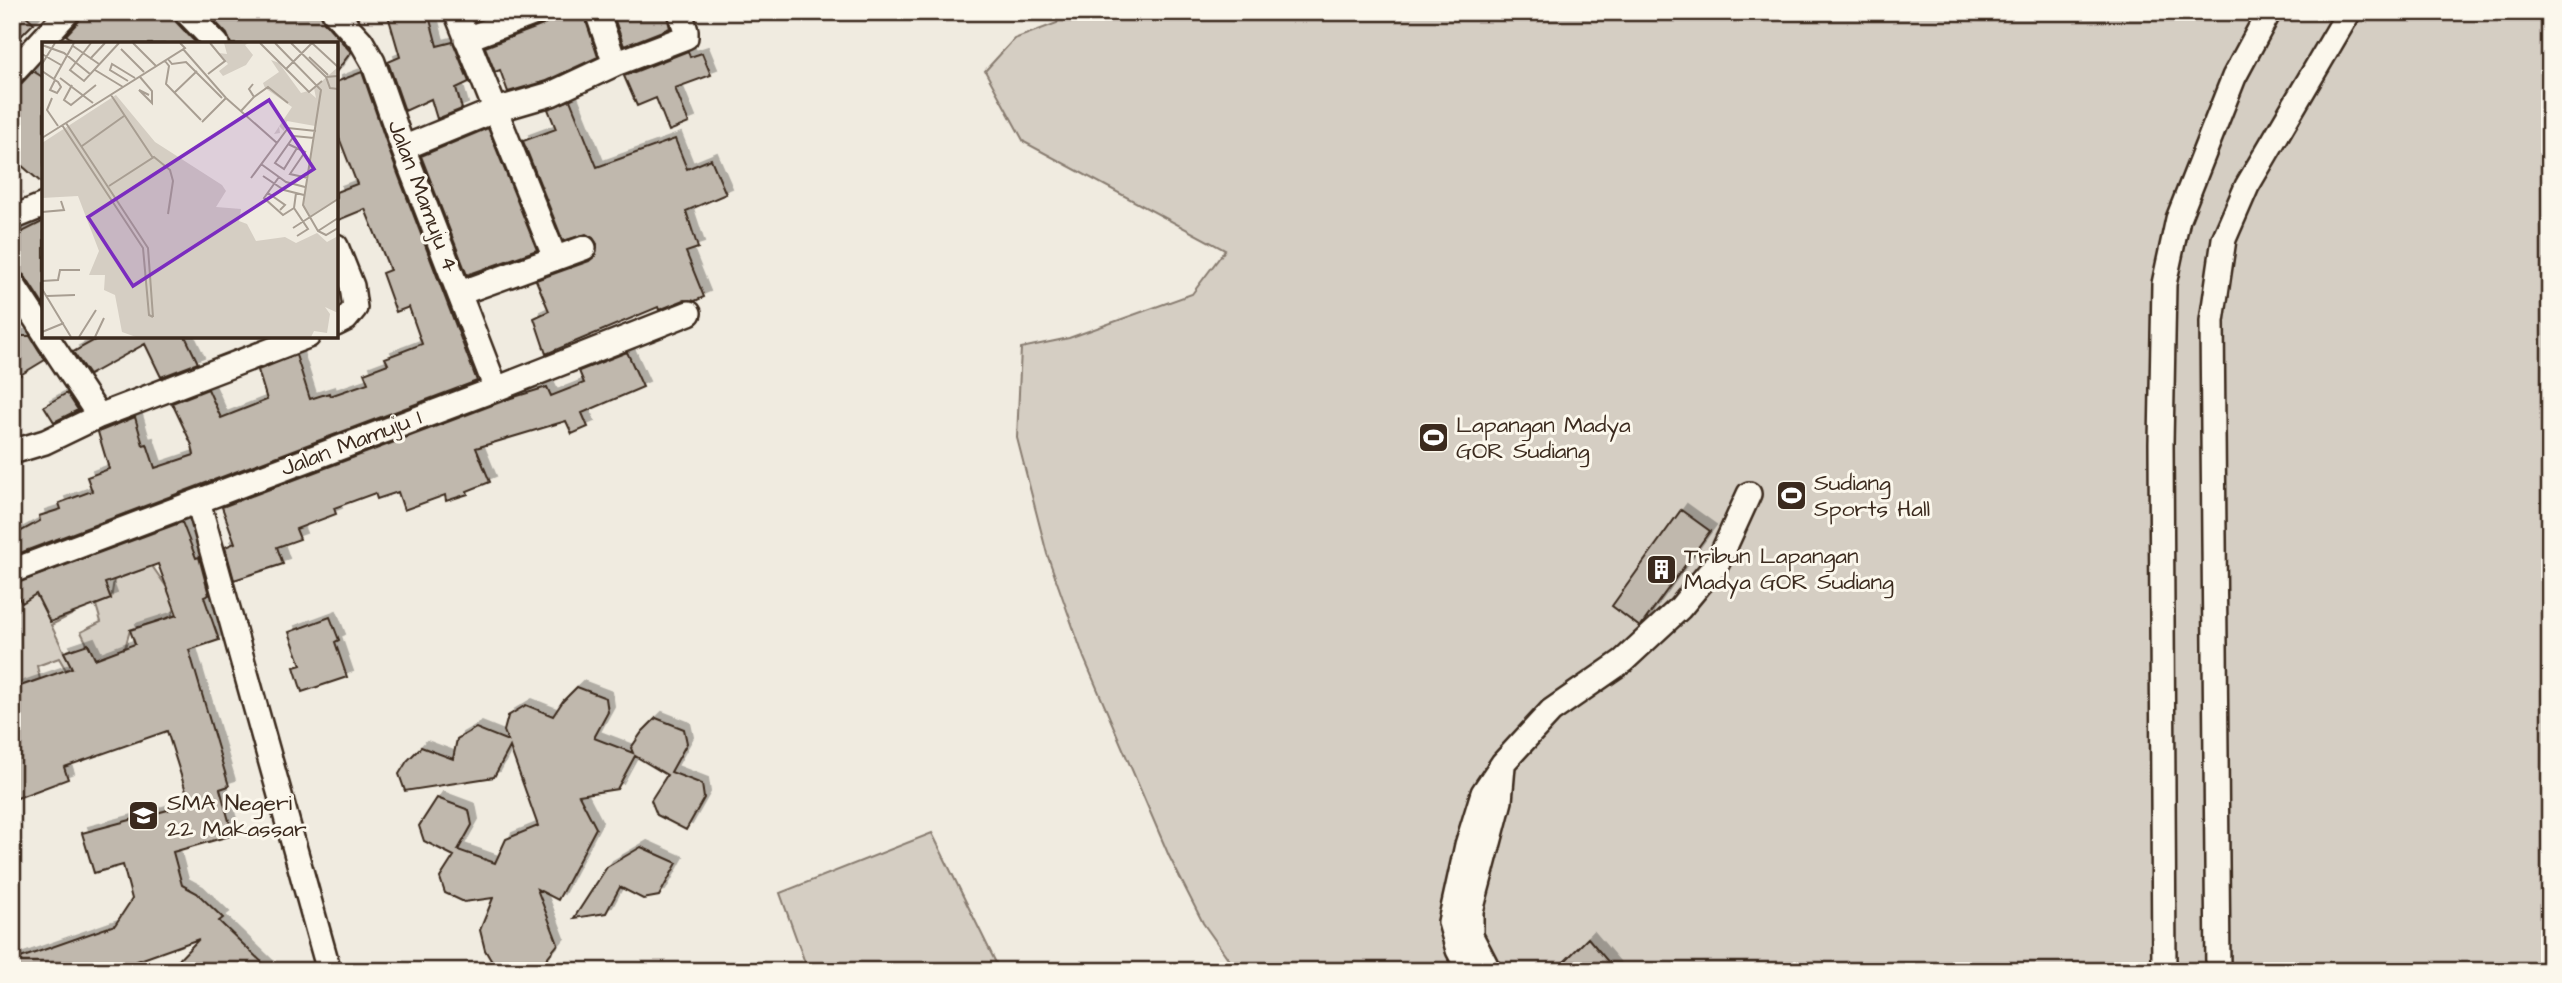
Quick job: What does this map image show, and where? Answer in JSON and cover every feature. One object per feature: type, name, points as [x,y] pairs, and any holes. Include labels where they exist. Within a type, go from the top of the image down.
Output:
[{"type":"street","points":[[12,73],[68,12]]},
{"type":"street","points":[[186,12],[215,42]]},
{"type":"street","name":"Jalan Mamuju 4","points":[[334,12],[361,41],[373,62],[402,148],[496,389]]},
{"type":"street","points":[[456,12],[555,258]]},
{"type":"street","points":[[466,38],[538,12]]},
{"type":"street","points":[[597,12],[615,64]]},
{"type":"street","points":[[402,148],[496,110],[551,94],[615,64],[686,37],[680,12]]},
{"type":"street","points":[[2164,971],[2161,443],[2164,284],[2178,219],[2234,77],[2269,12]]},
{"type":"street","points":[[2218,971],[2212,321],[2224,239],[2247,186],[2349,12]]},
{"type":"street","points":[[12,218],[42,206]]},
{"type":"street","points":[[460,293],[584,247]]},
{"type":"street","points":[[338,251],[352,286],[355,308],[346,319],[338,323]]},
{"type":"street","points":[[12,283],[42,326]]},
{"type":"street","name":"Jalan Mamuju 1","points":[[12,571],[496,389],[689,313]]},
{"type":"street","points":[[50,338],[99,416]]},
{"type":"street","points":[[12,452],[45,442],[99,416],[303,338]]},
{"type":"street","points":[[1469,971],[1458,950],[1450,922],[1467,845],[1483,793],[1503,763],[1551,711],[1623,661],[1680,608],[1718,562],[1749,494]]},
{"type":"street","points":[[198,500],[329,971]]},
{"type":"street","points":[[1489,971],[1471,936],[1471,911],[1500,801],[1503,763]]},
{"type":"shaded area","name":"Sudiang Sports Hall","points":[[1062,12],[2550,12],[2550,971],[1237,971],[1203,923],[1169,856],[1084,658],[1047,554],[1017,438],[1021,348],[1069,338],[1192,294],[1225,250],[1024,142],[985,71],[1014,39],[1057,23]]},
{"type":"shaded area","points":[[43,558],[56,568],[73,614],[51,625],[66,656],[88,646],[81,632],[101,622],[96,605],[111,599],[114,580],[152,566],[168,589],[175,608],[171,617],[130,630],[125,648],[66,670],[59,658],[37,666],[40,679],[12,689],[12,571]]},
{"type":"shaded area","points":[[932,833],[1000,971],[808,971],[780,893]]},
{"type":"building","points":[[12,12],[22,12],[34,23],[12,45]]},
{"type":"building","points":[[82,12],[172,12],[176,22],[195,42],[75,42],[66,35],[79,21]]},
{"type":"building","points":[[206,12],[320,12],[324,22],[351,52],[338,69],[338,42],[230,42],[227,34]]},
{"type":"building","points":[[387,12],[428,12],[437,46],[453,42],[469,82],[456,88],[462,109],[437,119],[431,99],[405,111],[388,62],[400,57]]},
{"type":"building","points":[[552,12],[583,12],[598,57],[546,81],[508,92],[500,70],[495,72],[485,47],[543,25]]},
{"type":"building","points":[[612,12],[666,12],[670,28],[624,46]]},
{"type":"building","points":[[688,51],[690,57],[702,53],[711,75],[675,88],[689,123],[669,131],[656,98],[637,106],[624,76]]},
{"type":"building","points":[[33,71],[42,77],[42,183],[12,157],[12,87],[22,83]]},
{"type":"building","points":[[362,72],[477,381],[12,556],[12,536],[40,521],[39,516],[61,509],[59,503],[92,491],[87,477],[109,469],[98,432],[135,417],[143,445],[147,444],[155,468],[194,455],[172,403],[208,389],[221,418],[267,400],[258,370],[296,355],[310,399],[329,393],[330,396],[368,383],[364,373],[388,364],[385,358],[422,344],[409,307],[396,312],[382,273],[390,270],[365,209],[338,220],[338,191],[357,184],[338,135],[338,81]]},
{"type":"building","points":[[570,100],[597,167],[675,139],[687,169],[711,159],[726,194],[686,211],[698,248],[686,252],[704,297],[695,301],[684,300],[659,310],[658,307],[546,354],[534,318],[549,311],[536,280],[589,261],[595,256],[597,244],[586,234],[563,241],[523,141],[556,129],[548,109]]},
{"type":"building","points":[[488,128],[537,250],[467,275],[421,156]]},
{"type":"building","points":[[42,222],[42,303],[24,275],[12,269],[12,237]]},
{"type":"building","points":[[12,336],[30,336],[45,360],[12,380]]},
{"type":"building","points":[[98,338],[186,338],[198,363],[161,377],[145,344],[89,375],[73,352]]},
{"type":"building","points":[[627,352],[643,387],[582,413],[588,427],[572,434],[566,421],[476,448],[490,482],[467,491],[468,494],[446,501],[445,495],[404,510],[398,492],[377,499],[375,493],[334,508],[336,514],[296,529],[300,539],[277,547],[283,564],[234,580],[225,547],[235,543],[222,507],[511,398],[547,387],[551,396],[584,383],[579,371]]},
{"type":"building","points":[[67,393],[78,410],[54,422],[44,406]]},
{"type":"building","name":"Tribun Lapangan Madya GOR Sudiang","points":[[1681,510],[1710,531],[1640,627],[1612,606]]},
{"type":"building","points":[[182,522],[196,558],[199,557],[209,595],[204,597],[219,640],[189,650],[229,786],[220,789],[233,835],[173,852],[182,885],[197,893],[223,918],[219,921],[271,971],[168,971],[199,939],[109,971],[12,971],[12,961],[115,925],[132,899],[123,865],[94,873],[82,833],[190,804],[167,731],[64,767],[68,779],[12,800],[12,689],[72,668],[64,652],[88,644],[95,659],[135,644],[130,630],[177,615],[158,564],[105,583],[111,599],[50,622],[36,594],[22,603],[12,585]]},
{"type":"building","points":[[330,617],[339,640],[335,642],[347,677],[302,692],[294,667],[301,665],[289,632]]},
{"type":"building","points":[[577,687],[606,698],[608,712],[594,738],[633,753],[631,748],[656,718],[684,729],[687,743],[671,772],[702,784],[704,798],[686,830],[657,815],[651,800],[667,775],[635,756],[617,789],[579,795],[596,828],[558,900],[537,889],[558,944],[538,969],[510,971],[495,967],[485,950],[480,930],[493,898],[464,902],[445,893],[440,878],[454,856],[424,841],[419,826],[437,798],[469,810],[472,825],[458,850],[495,863],[506,839],[538,826],[510,747],[494,777],[405,791],[399,774],[421,747],[453,759],[457,739],[476,728],[508,741],[504,731],[508,716],[526,705],[553,716]]},
{"type":"building","points":[[641,847],[677,863],[659,896],[643,899],[620,887],[606,913],[574,918],[607,867]]},
{"type":"building","points":[[1588,938],[1616,971],[1555,971]]},
{"type":"place","name":"Lapangan Madya GOR Sudiang","points":[[1433,438]]},
{"type":"place","name":"Sudiang Sports Hall","points":[[1791,496]]},
{"type":"place","name":"Tribun Lapangan Madya GOR Sudiang","points":[[1661,569]]},
{"type":"place","name":"SMA Negeri 22 Makassar","points":[[144,816]]}]
